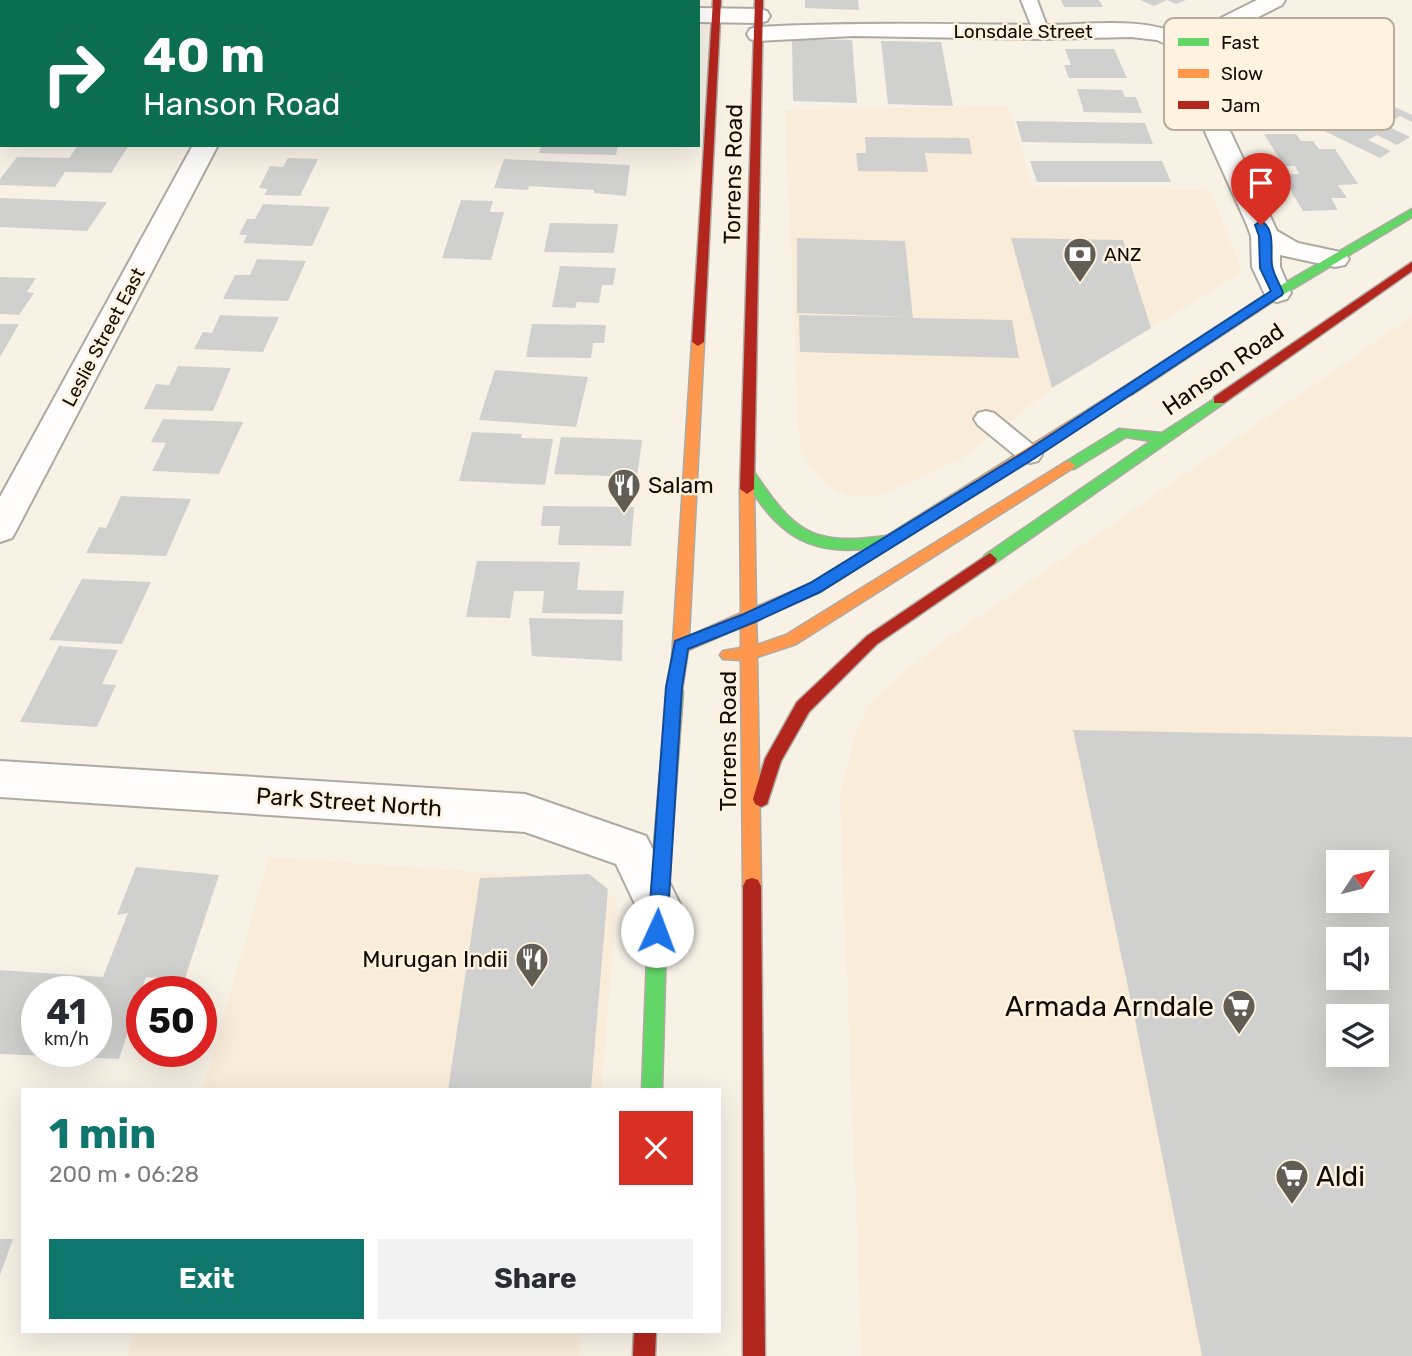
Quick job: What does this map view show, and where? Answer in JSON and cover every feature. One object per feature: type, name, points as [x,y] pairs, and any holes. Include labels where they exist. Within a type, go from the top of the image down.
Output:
[{"type":"main road","name":"Torrens Road","points":[[652,1088],[658,904],[674,687],[684,655],[711,10]]},
{"type":"main road","name":"Torrens Road","points":[[754,1356],[751,653],[747,472],[759,17]]},
{"type":"main road","name":"Hanson Road","points":[[684,655],[750,618],[815,587],[898,538],[1236,320],[1273,305],[1335,259],[1412,212]]},
{"type":"main road","name":"Hanson Road","points":[[716,657],[751,653],[791,640],[1124,432],[1164,438],[1326,319],[1412,266]]},
{"type":"main road","points":[[1236,320],[1273,305]]},
{"type":"main road","points":[[750,835],[773,759],[803,707],[860,651],[872,640],[1164,438]]},
{"type":"main road","points":[[747,472],[785,525],[819,542],[856,547],[898,538]]},
{"type":"main road","points":[[644,1356],[645,1333]]},
{"type":"street","points":[[1238,18],[1274,0]]},
{"type":"street","name":"Lonsdale Street","points":[[711,10],[853,29],[1148,31],[1164,35]]},
{"type":"street","points":[[1217,130],[1265,236],[1266,268],[1273,305]]},
{"type":"street","name":"Leslie Street East","points":[[0,529],[205,147]]},
{"type":"street","points":[[1265,236],[1289,249],[1335,259]]},
{"type":"street","name":"Park Street North","points":[[0,779],[526,813],[631,850],[658,904]]},
{"type":"lane","points":[[1029,0],[1041,32]]},
{"type":"lane","points":[[986,419],[1030,454]]},
{"type":"shaded area","points":[[1008,106],[1033,187],[1210,190],[1242,272],[1052,388],[961,459],[877,496],[849,497],[826,484],[800,451],[785,110]]},
{"type":"shaded area","points":[[1412,317],[1412,1356],[862,1356],[840,794],[856,734],[869,703],[937,646]]},
{"type":"shaded area","points":[[269,857],[582,879],[617,900],[601,1088],[204,1088],[210,1067],[217,1067],[217,1041]]},
{"type":"shaded area","points":[[134,1333],[581,1333],[579,1356],[127,1356]]},
{"type":"building","points":[[805,0],[858,0],[859,10],[805,8]]},
{"type":"building","points":[[1061,0],[1099,0],[1103,7],[1064,7]]},
{"type":"building","points":[[1140,0],[1167,0],[1154,6]]},
{"type":"building","points":[[1167,0],[1186,0],[1176,4]]},
{"type":"building","points":[[792,39],[852,40],[857,103],[793,101]]},
{"type":"building","points":[[881,41],[941,42],[953,106],[888,104]]},
{"type":"building","points":[[1065,49],[1114,49],[1127,78],[1069,78],[1064,65],[1071,65]]},
{"type":"building","points":[[1077,89],[1122,90],[1125,97],[1136,97],[1142,113],[1084,112]]},
{"type":"building","points":[[1394,107],[1412,115],[1412,122],[1400,116],[1394,120]]},
{"type":"building","points":[[1016,121],[1145,123],[1153,144],[1022,142]]},
{"type":"building","points":[[1394,129],[1410,137],[1397,145],[1377,135],[1368,140],[1391,151],[1380,158],[1322,130]]},
{"type":"building","points":[[1264,134],[1296,134],[1301,141],[1313,141],[1319,149],[1335,149],[1358,184],[1338,185],[1347,198],[1331,198],[1338,210],[1303,211],[1281,174],[1299,174],[1295,166],[1284,166]]},
{"type":"building","points":[[865,137],[969,138],[972,154],[925,153],[928,172],[858,171],[856,153],[866,153]]},
{"type":"building","points":[[77,147],[128,147],[111,173],[65,172],[55,187],[0,185],[0,179],[17,157],[69,158]]},
{"type":"building","points":[[540,147],[618,147],[616,155],[539,153]]},
{"type":"building","points":[[288,158],[318,159],[300,196],[264,195],[268,189],[259,188],[270,166],[283,167]]},
{"type":"building","points":[[504,159],[630,165],[626,196],[594,193],[594,190],[529,186],[528,190],[494,188]]},
{"type":"building","points":[[1030,161],[1162,161],[1171,182],[1037,182]]},
{"type":"building","points":[[0,198],[107,202],[87,231],[0,227]]},
{"type":"building","points":[[461,200],[493,201],[490,212],[504,212],[491,260],[442,258]]},
{"type":"building","points":[[263,204],[330,207],[312,246],[243,243],[247,235],[239,235],[247,219],[255,219]]},
{"type":"building","points":[[550,223],[618,224],[614,253],[544,252]]},
{"type":"building","points":[[797,238],[905,241],[913,318],[1012,320],[1019,358],[800,352],[799,315],[910,317],[797,313]]},
{"type":"building","name":"ANZ","points":[[1011,238],[1123,240],[1151,328],[1052,388]]},
{"type":"building","points":[[257,259],[306,261],[288,301],[223,299],[235,275],[250,275]]},
{"type":"building","points":[[560,266],[616,268],[613,285],[602,285],[599,303],[577,302],[575,308],[552,307]]},
{"type":"building","points":[[0,277],[36,278],[27,292],[34,293],[19,315],[0,314]]},
{"type":"building","points":[[220,315],[279,317],[263,352],[194,349],[203,332],[212,333]]},
{"type":"building","points":[[0,324],[19,324],[0,357]]},
{"type":"building","points":[[532,324],[606,325],[604,343],[593,343],[591,358],[526,357]]},
{"type":"building","points":[[178,366],[231,368],[213,411],[144,409],[156,384],[169,385]]},
{"type":"building","points":[[495,370],[588,377],[576,427],[479,420]]},
{"type":"building","points":[[163,419],[243,422],[219,474],[152,471],[166,443],[151,442]]},
{"type":"building","points":[[472,432],[522,434],[521,438],[553,439],[545,485],[459,481]]},
{"type":"building","points":[[561,437],[642,440],[637,477],[554,474]]},
{"type":"building","points":[[121,496],[191,499],[166,556],[86,553],[99,527],[106,528]]},
{"type":"building","points":[[543,506],[634,507],[631,546],[558,545],[560,526],[541,526]]},
{"type":"building","points":[[477,561],[580,562],[577,590],[624,591],[622,614],[542,613],[544,591],[514,591],[510,618],[466,617]]},
{"type":"building","points":[[82,579],[151,582],[122,644],[49,640]]},
{"type":"building","points":[[529,618],[623,620],[622,661],[532,656]]},
{"type":"building","points":[[59,646],[118,650],[102,684],[116,685],[97,727],[20,722]]},
{"type":"building","name":"Armada Arndale","points":[[1073,730],[1412,737],[1412,1356],[1202,1356],[1134,1015]]},
{"type":"building","points":[[136,867],[219,875],[186,976],[126,976],[126,1038],[119,1059],[112,1059],[112,976],[103,976],[128,913],[117,915]]},
{"type":"building","name":"Murugan Indii","points":[[589,874],[608,889],[591,1088],[448,1088],[480,878]]},
{"type":"building","points":[[0,970],[88,976],[21,976],[21,1055],[0,1054]]},
{"type":"building","points":[[0,1239],[13,1239],[0,1275]]},
{"type":"traffic: fast","points":[[1126,392],[1277,293],[1412,212]]},
{"type":"traffic: fast","points":[[990,559],[1219,400]]},
{"type":"traffic: fast","points":[[1069,466],[1124,432],[1164,438]]},
{"type":"traffic: fast","points":[[747,472],[777,516],[805,536],[818,541],[845,544],[886,541]]},
{"type":"traffic: fast","points":[[652,1088],[658,904],[675,692]]},
{"type":"traffic: slow","points":[[675,692],[680,660],[698,342]]},
{"type":"traffic: slow","points":[[681,646],[815,588],[1126,392]]},
{"type":"traffic: slow","points":[[728,655],[751,653],[791,640],[1069,466]]},
{"type":"traffic: slow","points":[[747,489],[752,886]]},
{"type":"traffic: jam","points":[[698,342],[717,0]]},
{"type":"traffic: jam","points":[[747,489],[759,0]]},
{"type":"traffic: jam","points":[[1219,400],[1412,266]]},
{"type":"traffic: jam","points":[[761,799],[773,759],[803,707],[872,640],[990,559]]},
{"type":"traffic: jam","points":[[752,886],[754,1356]]},
{"type":"traffic: jam","points":[[644,1356],[645,1333]]},
{"type":"place","name":"ANZ","points":[[1080,284]]},
{"type":"place","name":"Salam","points":[[624,515]]},
{"type":"place","name":"Murugan Indii","points":[[532,989]]},
{"type":"place","name":"Armada Arndale","points":[[1239,1036]]},
{"type":"place","name":"Aldi","points":[[1292,1206]]},
{"type":"route","points":[[657,931],[674,687],[681,646],[750,618],[815,587],[898,538],[1278,293],[1266,268],[1265,236],[1261,225]]}]
